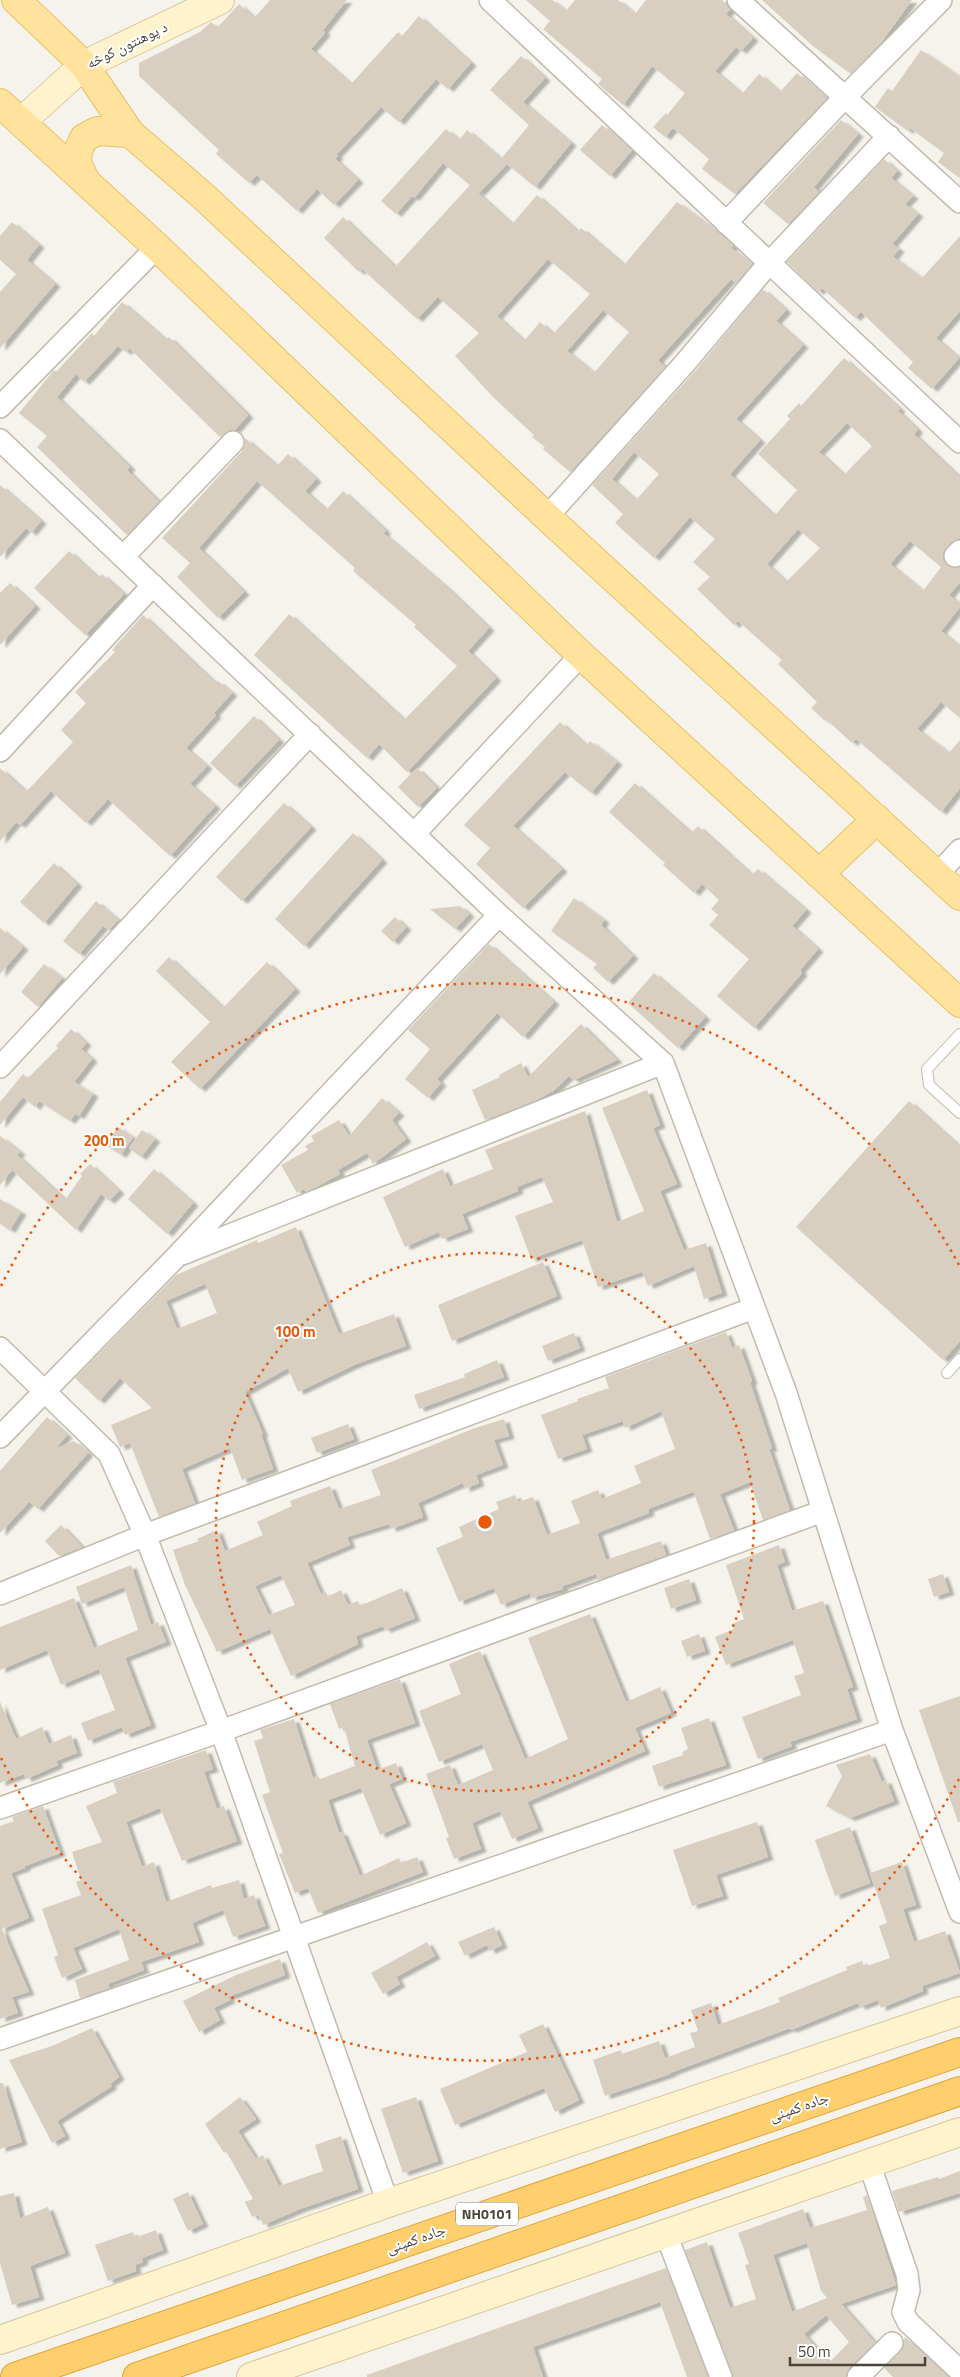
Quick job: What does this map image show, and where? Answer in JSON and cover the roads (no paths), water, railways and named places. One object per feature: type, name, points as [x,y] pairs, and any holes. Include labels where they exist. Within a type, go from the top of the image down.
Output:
[{"type":"highway","name":"جاده کمپنی","points":[[14,2377],[960,2052]]},
{"type":"highway","name":"NH0101","points":[[137,2377],[960,2091]]},
{"type":"main road","points":[[16,0],[84,65],[130,133],[203,196],[547,517],[960,896]]},
{"type":"main road","points":[[0,103],[157,248],[581,654],[960,1003]]},
{"type":"main road","points":[[86,182],[77,163],[78,151],[84,138],[97,131],[130,133]]},
{"type":"main road","points":[[819,874],[877,819]]},
{"type":"street","name":"د پوهنتون کوڅه","points":[[21,122],[84,65],[220,0]]},
{"type":"street","points":[[490,0],[960,442]]},
{"type":"street","points":[[738,0],[960,202]]},
{"type":"street","points":[[726,223],[844,98],[942,0]]},
{"type":"street","points":[[547,517],[685,363],[770,262],[889,136]]},
{"type":"street","points":[[0,408],[157,248]]},
{"type":"street","points":[[0,440],[499,915],[663,1063],[786,1393],[892,1730],[960,1912]]},
{"type":"street","points":[[123,557],[233,442]]},
{"type":"street","points":[[0,751],[153,585]]},
{"type":"street","points":[[415,833],[581,654]]},
{"type":"street","points":[[0,1067],[310,734]]},
{"type":"street","points":[[937,875],[960,850]]},
{"type":"street","points":[[0,1437],[176,1257],[499,915]]},
{"type":"street","points":[[176,1257],[663,1063]]},
{"type":"street","points":[[0,1594],[145,1535],[754,1308]]},
{"type":"street","points":[[0,1348],[109,1454],[145,1535],[221,1731],[388,2203]]},
{"type":"street","points":[[0,1808],[221,1731],[823,1511]]},
{"type":"street","points":[[0,2039],[892,1730]]},
{"type":"street","points":[[0,2340],[388,2203],[960,2011]]},
{"type":"street","points":[[251,2377],[960,2132]]},
{"type":"street","points":[[869,2163],[907,2274],[909,2290],[902,2312],[908,2322],[960,2371]]},
{"type":"street","points":[[666,2234],[721,2377]]},
{"type":"street","points":[[858,2377],[892,2343]]},
{"type":"lane","points":[[960,1034],[927,1069],[929,1085],[960,1113]]},
{"type":"lane","points":[[947,1373],[960,1359]]}]
